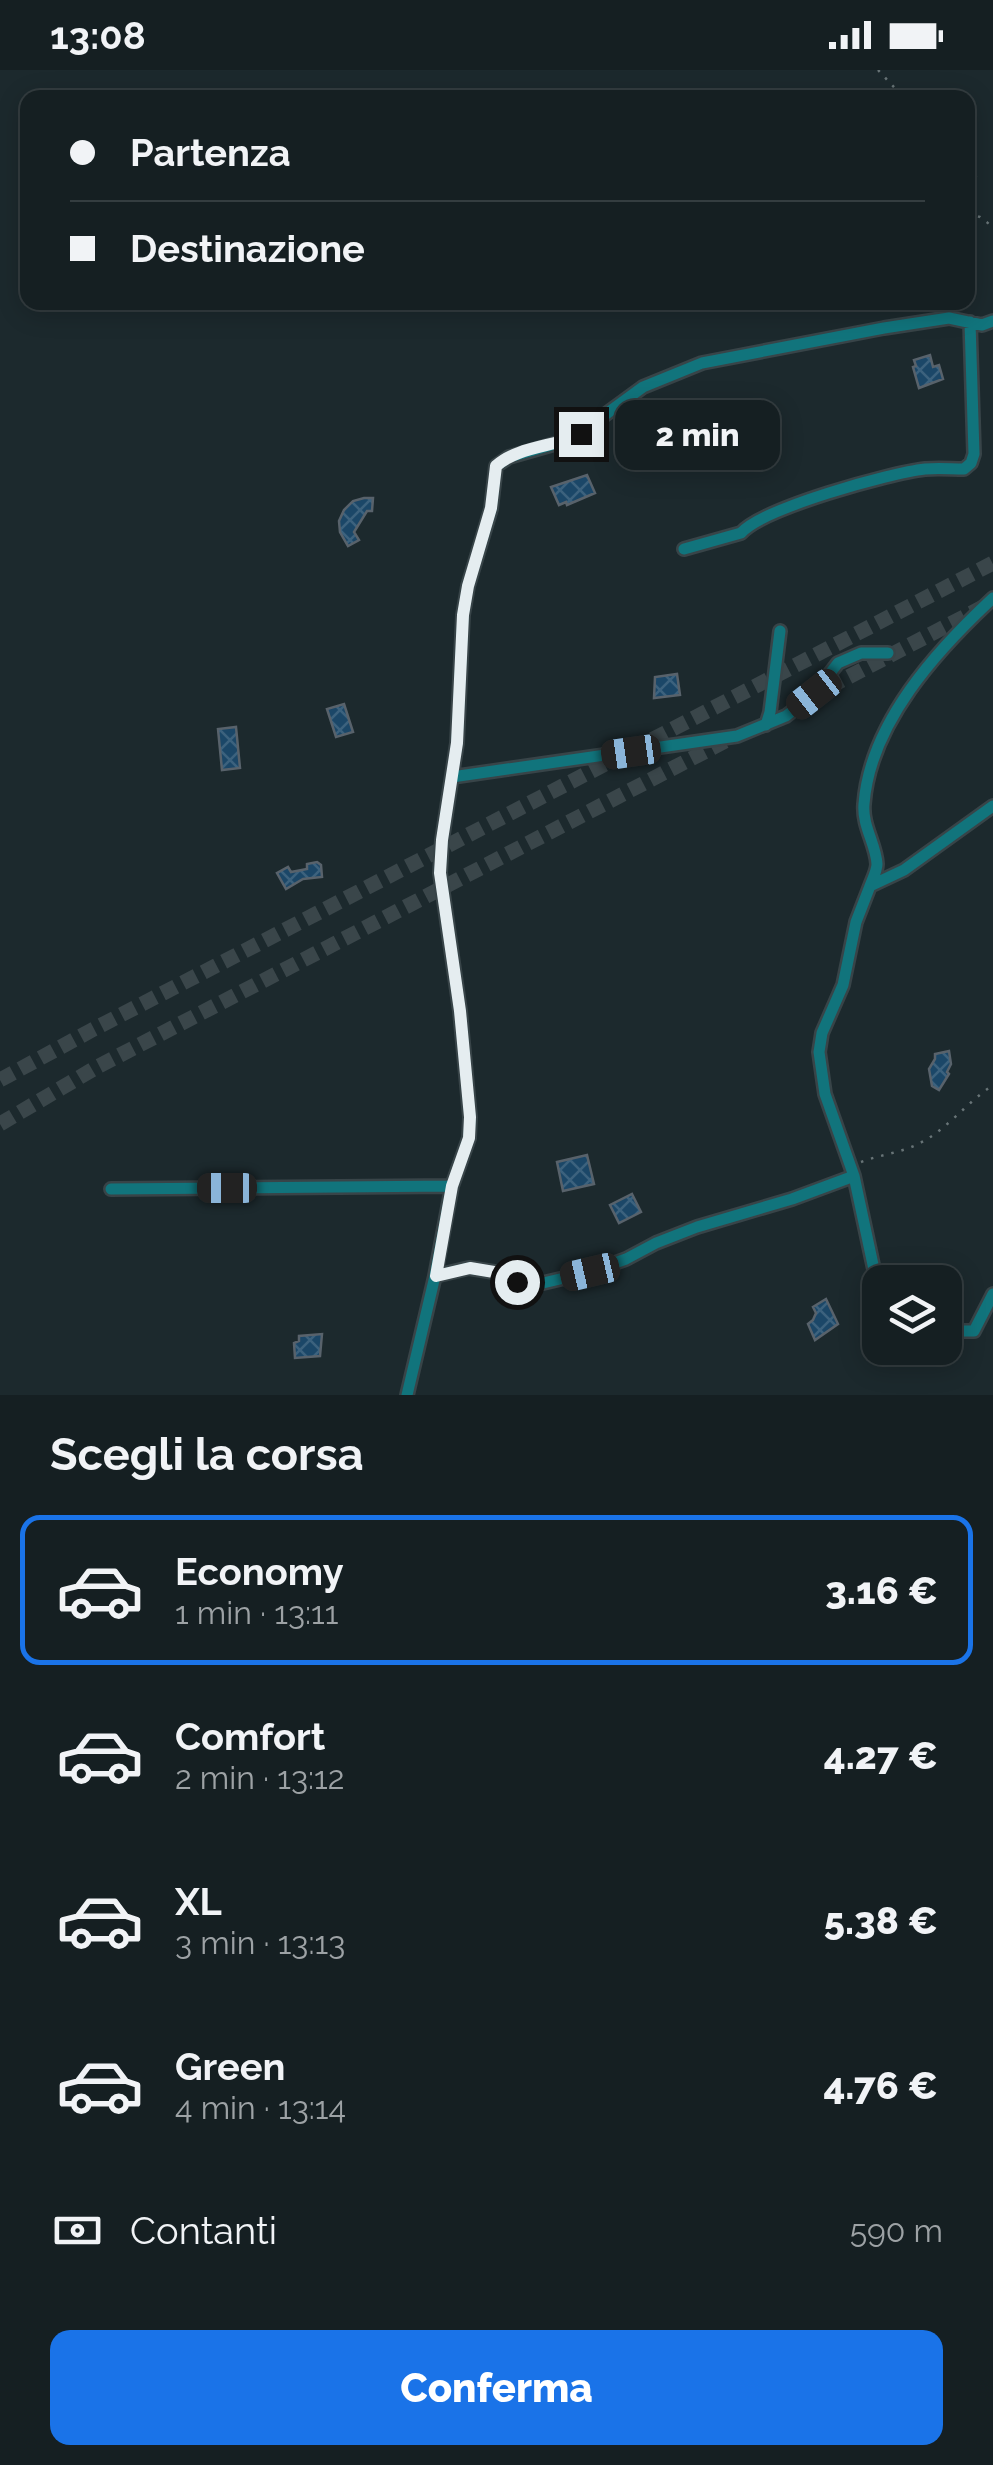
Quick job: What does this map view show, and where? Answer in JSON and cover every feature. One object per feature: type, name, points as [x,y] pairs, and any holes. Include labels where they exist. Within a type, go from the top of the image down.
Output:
[{"type":"street","points":[[407,1395],[436,1276],[452,1186],[469,1138],[460,1011],[440,873],[457,743],[463,615],[491,508],[496,466],[509,456],[559,444],[581,434],[643,387],[702,363],[949,318],[982,325],[993,321]]},
{"type":"street","points":[[684,549],[741,533],[771,514],[875,480],[924,470],[964,469],[974,454],[970,322]]},
{"type":"street","points":[[874,1265],[852,1172],[825,1094],[819,1052],[822,1033],[843,986],[856,922],[877,866],[865,826],[864,806],[874,750],[923,673],[993,598]]},
{"type":"street","points":[[766,724],[780,631]]},
{"type":"street","points":[[452,777],[737,736],[786,716],[814,694],[838,664],[861,653],[888,653]]},
{"type":"street","points":[[870,886],[904,870],[993,806]]},
{"type":"street","points":[[436,1276],[470,1268],[494,1272],[517,1282],[542,1283],[590,1272],[698,1227],[792,1199],[852,1172]]},
{"type":"street","points":[[111,1190],[452,1186]]},
{"type":"street","points":[[962,1331],[974,1331],[993,1294]]},
{"type":"path","points":[[878,70],[897,90]]},
{"type":"path","points":[[852,1172],[878,1156],[915,1146],[993,1086]]},
{"type":"building","points":[[930,355],[933,367],[939,365],[943,379],[919,388],[914,360]]},
{"type":"building","points":[[587,475],[595,493],[559,505],[551,487]]},
{"type":"building","points":[[373,498],[372,511],[367,511],[354,532],[359,540],[348,546],[339,521],[353,501]]},
{"type":"building","points":[[677,674],[680,695],[654,698],[655,677]]},
{"type":"building","points":[[344,704],[353,732],[336,737],[327,709]]},
{"type":"building","points":[[236,727],[240,768],[222,770],[218,729]]},
{"type":"building","points":[[317,862],[322,877],[303,879],[286,889],[277,873],[288,867],[291,872],[307,869],[307,864]]},
{"type":"building","points":[[949,1051],[949,1074],[939,1090],[932,1086],[929,1069],[935,1054]]},
{"type":"building","points":[[587,1155],[594,1184],[563,1191],[557,1162]]},
{"type":"building","points":[[632,1194],[641,1212],[619,1223],[610,1205]]},
{"type":"building","points":[[826,1299],[838,1324],[815,1340],[808,1324],[816,1313],[813,1307]]},
{"type":"building","points":[[322,1334],[320,1356],[295,1358],[294,1343],[299,1336]]},
{"type":"tunnel","points":[[0,1080],[993,563]]},
{"type":"tunnel","points":[[808,698],[983,607]]},
{"type":"tunnel","points":[[0,1124],[97,1067],[735,736]]},
{"type":"route","points":[[517,1282],[494,1272],[470,1268],[436,1276],[452,1186],[469,1138],[470,1117],[460,1011],[440,873],[442,840],[457,743],[463,615],[491,508],[496,466],[509,456],[559,444],[581,434]]}]
